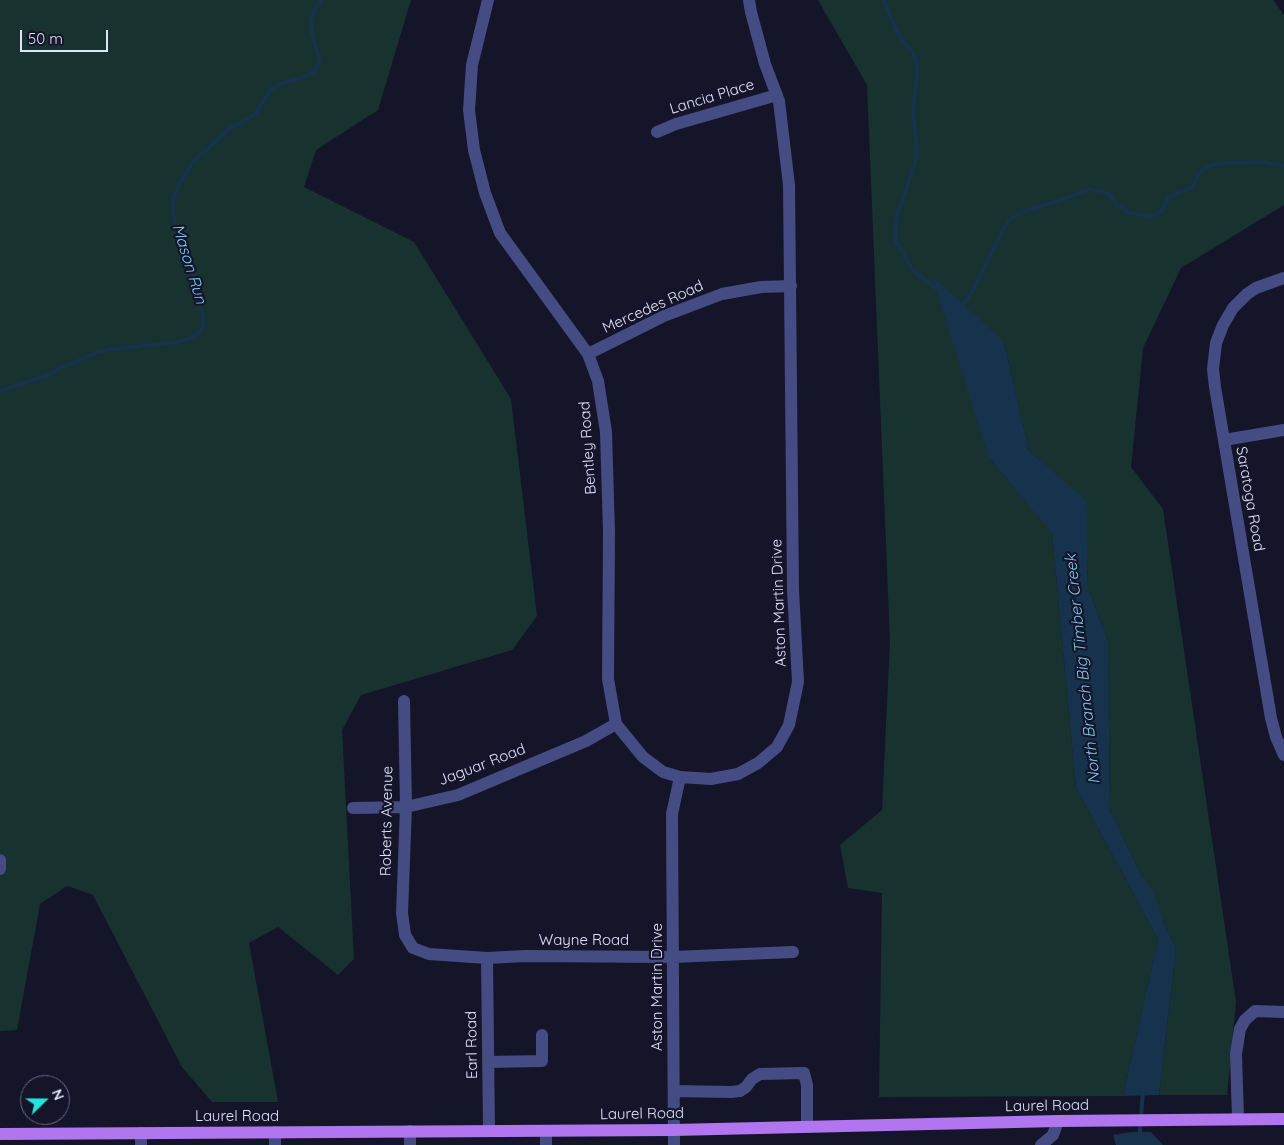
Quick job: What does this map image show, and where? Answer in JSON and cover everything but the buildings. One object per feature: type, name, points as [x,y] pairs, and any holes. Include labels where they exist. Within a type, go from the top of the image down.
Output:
[{"type":"main road","name":"Laurel Road","points":[[2,1138],[275,1139],[410,1132],[674,1130],[1284,1119]]},
{"type":"street","name":"Bentley Road","points":[[488,0],[472,65],[469,110],[474,150],[485,193],[500,232],[588,354],[598,382],[606,432],[609,532],[608,678],[616,724],[643,757],[663,772],[680,777]]},
{"type":"street","name":"Aston Martin Drive","points":[[674,1145],[672,814],[680,777],[711,779],[738,774],[758,763],[776,747],[789,725],[798,682],[793,590],[789,185],[779,101],[765,64],[751,12],[750,0]]},
{"type":"street","name":"Lancia Place","points":[[658,132],[676,124],[776,95]]},
{"type":"street","name":"Saratoga Road","points":[[1284,278],[1264,284],[1247,294],[1233,308],[1219,334],[1214,352],[1213,369],[1271,718],[1276,738],[1284,755]]},
{"type":"street","name":"Mercedes Road","points":[[588,354],[664,316],[722,294],[761,287],[791,286]]},
{"type":"street","points":[[1224,440],[1284,430]]},
{"type":"street","name":"Roberts Avenue","points":[[404,701],[406,807],[402,913],[405,935],[409,941]]},
{"type":"street","name":"Jaguar Road","points":[[353,808],[406,807],[458,795],[586,741],[616,724]]},
{"type":"street","points":[[0,860],[0,869]]},
{"type":"street","name":"Wayne Road","points":[[409,941],[414,948],[429,954],[487,958],[525,956],[673,956],[793,952]]},
{"type":"street","name":"Earl Road","points":[[487,958],[489,1131]]},
{"type":"street","points":[[1238,1119],[1236,1054],[1240,1029],[1245,1020],[1254,1011],[1284,1012]]},
{"type":"street","points":[[488,1062],[542,1061],[542,1035]]},
{"type":"street","points":[[674,1091],[731,1092],[746,1087],[752,1079],[760,1074],[804,1073],[807,1085],[807,1127]]},
{"type":"street","points":[[1041,1145],[1053,1134],[1058,1122]]},
{"type":"street","points":[[546,1131],[546,1145]]},
{"type":"street","points":[[410,1132],[410,1145]]},
{"type":"green space","points":[[0,0],[411,0],[378,110],[316,150],[304,187],[414,242],[511,399],[537,616],[512,650],[361,695],[342,730],[354,959],[338,975],[278,927],[249,943],[278,1102],[212,1102],[182,1067],[93,895],[67,886],[40,904],[17,1030],[0,1031]]},
{"type":"green space","points":[[818,0],[1273,0],[1284,15],[1284,205],[1181,268],[1143,348],[1131,467],[1163,509],[1236,1002],[1227,1095],[1159,1095],[1176,948],[1110,810],[1108,641],[1088,588],[1085,501],[1029,451],[1004,342],[989,458],[1052,532],[1076,788],[1158,939],[1123,1096],[879,1097],[882,893],[848,888],[840,845],[882,810],[890,641],[867,85]]},
{"type":"water","points":[[932,276],[1004,342],[1029,451],[1086,500],[1088,588],[1108,641],[1110,810],[1176,948],[1159,1095],[1123,1096],[1158,939],[1076,788],[1052,533],[989,458]]},
{"type":"water","points":[[1131,1132],[1151,1132],[1163,1145],[1116,1145],[1113,1135]]},
{"type":"waterway","name":"Mason Run","points":[[0,391],[48,375],[98,352],[177,342],[188,339],[200,332],[203,327],[203,314],[193,275],[175,224],[173,199],[180,183],[194,161],[233,126],[250,118],[257,112],[270,90],[281,84],[305,77],[316,69],[320,59],[311,32],[311,22],[314,11],[321,0]]},
{"type":"waterway","name":"North Branch Big Timber Creek","points":[[884,0],[897,33],[913,53],[918,68],[913,109],[917,155],[897,214],[895,239],[915,272],[938,290]]},
{"type":"waterway","points":[[961,309],[976,285],[1004,228],[1011,219],[1027,210],[1059,201],[1090,189],[1109,194],[1116,204],[1128,212],[1152,216],[1161,212],[1168,198],[1172,195],[1193,187],[1199,172],[1208,166],[1222,163],[1264,162],[1284,166]]},
{"type":"waterway","name":"North Branch Big Timber Creek","points":[[1142,879],[1151,893],[1161,920]]},
{"type":"waterway","name":"North Branch Big Timber Creek","points":[[1139,1145],[1143,1090]]}]
